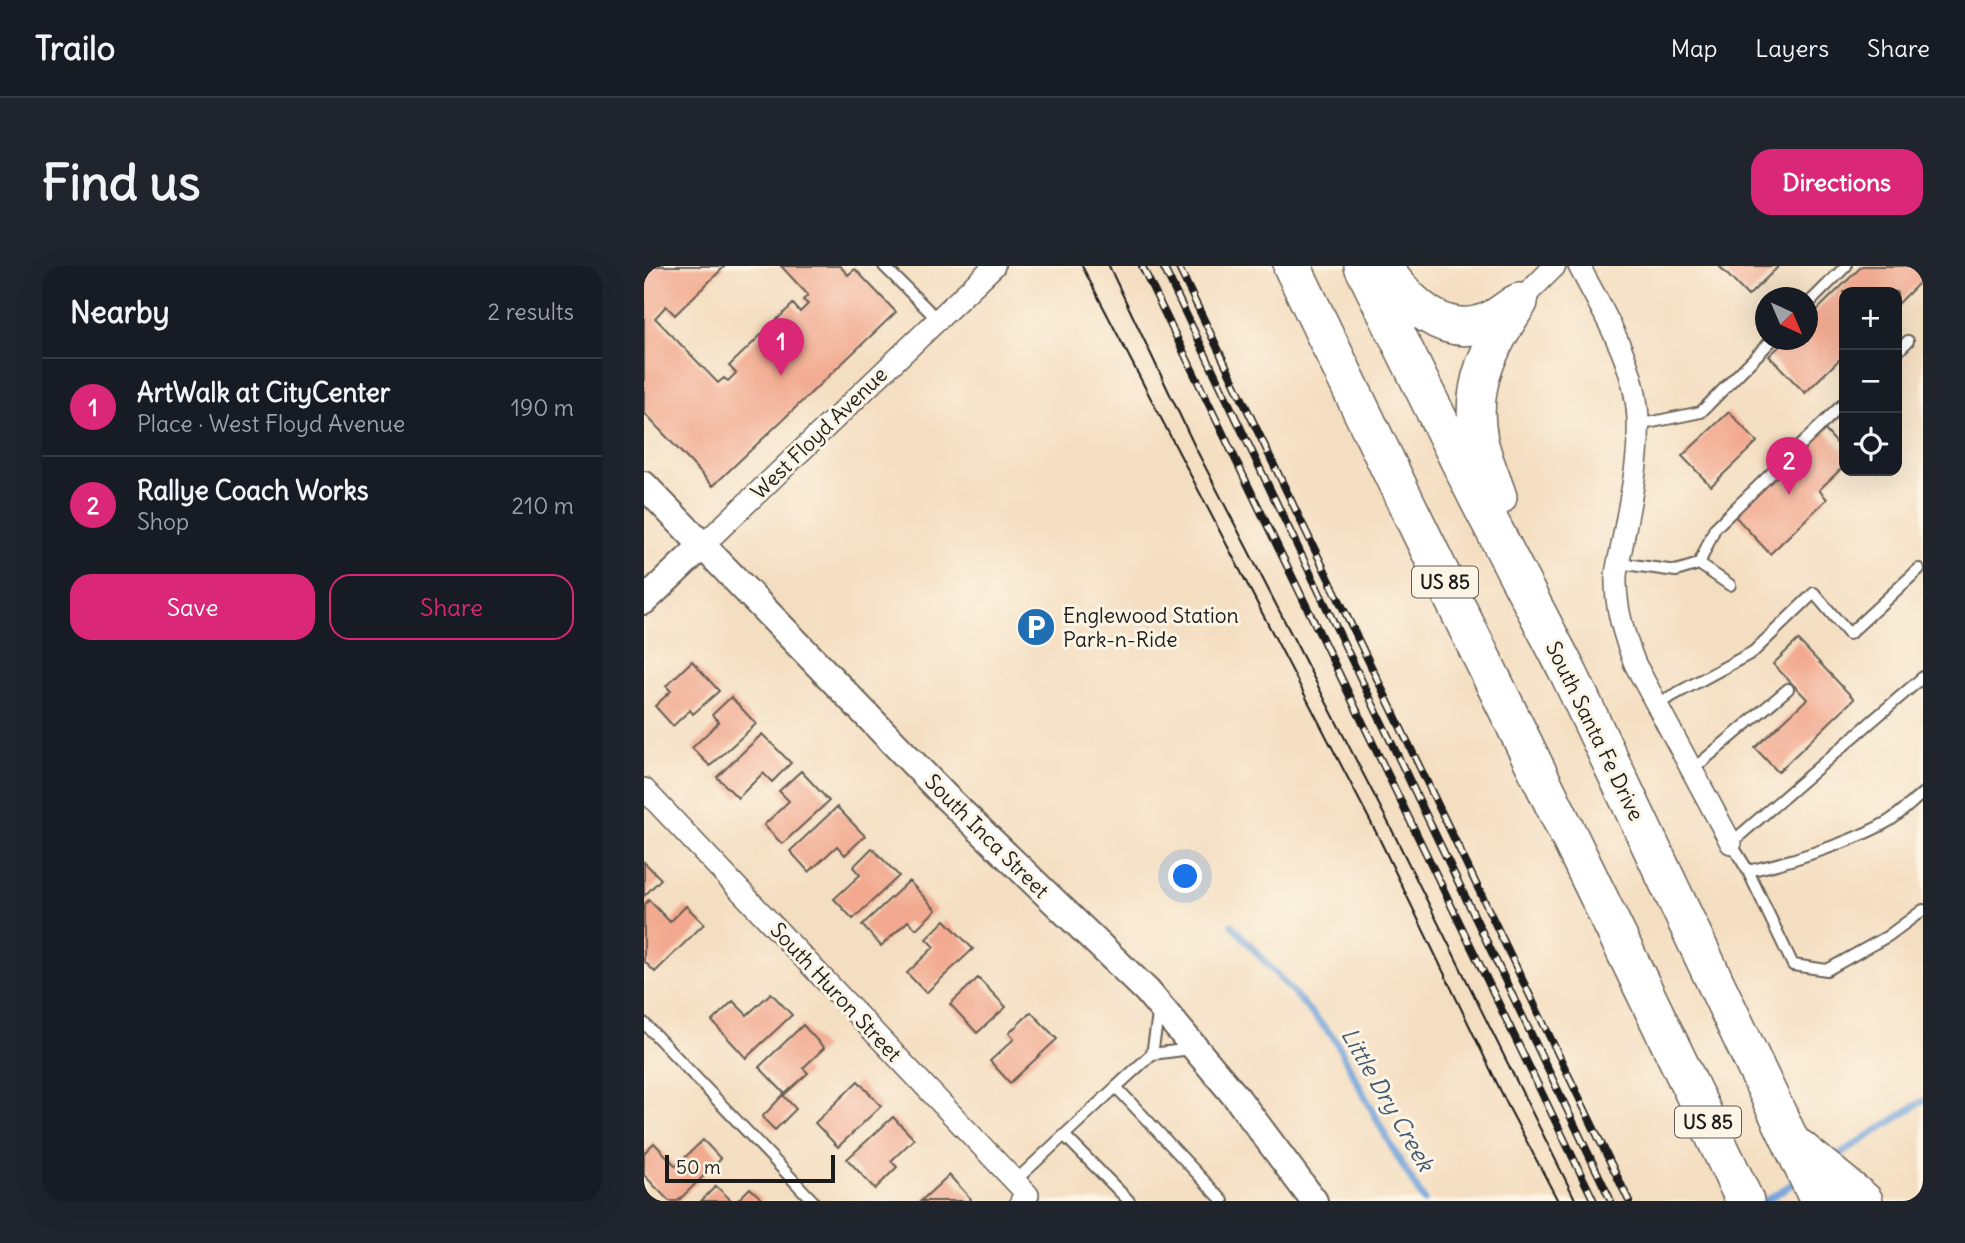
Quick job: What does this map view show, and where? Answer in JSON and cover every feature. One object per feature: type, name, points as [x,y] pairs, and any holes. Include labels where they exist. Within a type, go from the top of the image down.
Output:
[{"type":"highway","name":"US 85","points":[[1292,266],[1379,450],[1668,1037],[1744,1199]]},
{"type":"highway","name":"South Santa Fe Drive","points":[[1363,266],[1477,497],[1569,674],[1819,1201]]},
{"type":"highway","points":[[1382,266],[1414,304],[1428,316],[1444,324],[1460,327],[1476,325],[1491,320],[1519,302]]},
{"type":"highway","points":[[1519,302],[1496,337],[1480,377],[1477,397],[1479,440],[1525,571],[1569,674]]},
{"type":"highway","points":[[1792,1142],[1861,1198]]},
{"type":"street","name":"West Floyd Avenue","points":[[644,601],[993,266]]},
{"type":"street","points":[[1519,302],[1555,266]]},
{"type":"street","points":[[1579,266],[1624,356],[1633,385],[1638,425],[1634,485],[1616,575],[1618,608],[1624,635],[1635,664],[1731,843]]},
{"type":"street","name":"South Inca Street","points":[[644,485],[946,797],[1114,958],[1160,1006],[1237,1098],[1314,1201]]},
{"type":"street","name":"South Huron Street","points":[[644,789],[1021,1192]]},
{"type":"lane","points":[[884,266],[938,320]]},
{"type":"lane","points":[[1818,294],[1846,266]]},
{"type":"lane","points":[[1899,350],[1908,341]]},
{"type":"lane","points":[[1638,425],[1701,412],[1762,350]]},
{"type":"lane","points":[[1619,563],[1676,571],[1699,564],[1715,528],[1839,411]]},
{"type":"lane","points":[[1699,564],[1730,586]]},
{"type":"lane","points":[[1657,704],[1753,652],[1814,593],[1849,634],[1919,569]]},
{"type":"lane","points":[[1923,677],[1731,843],[1748,871],[1793,965],[1827,970],[1888,936],[1923,910]]},
{"type":"lane","points":[[1692,770],[1788,689]]},
{"type":"lane","points":[[1748,871],[1860,836],[1891,820],[1923,793]]},
{"type":"lane","points":[[1152,1054],[1160,1006]]},
{"type":"lane","points":[[644,1023],[813,1201]]},
{"type":"lane","points":[[1021,1192],[1064,1135],[1152,1054],[1196,1048]]},
{"type":"lane","points":[[1116,1087],[1223,1201]]},
{"type":"lane","points":[[1064,1135],[1129,1201]]},
{"type":"building","points":[[644,266],[725,266],[675,315],[666,306],[655,318],[718,383],[724,378],[728,381],[736,373],[729,366],[793,304],[800,312],[808,304],[803,300],[808,295],[781,266],[840,266],[848,275],[855,269],[896,312],[713,486],[644,413]]},
{"type":"building","points":[[1719,266],[1779,266],[1755,287],[1748,296]]},
{"type":"building","points":[[1862,266],[1923,266],[1923,279],[1902,300],[1902,287],[1841,287]]},
{"type":"building","points":[[1839,289],[1839,360],[1805,393],[1769,356],[1775,350],[1818,350],[1818,309]]},
{"type":"building","points":[[1729,412],[1757,442],[1711,486],[1682,456]]},
{"type":"building","points":[[1824,429],[1839,446],[1839,471],[1819,490],[1827,499],[1770,554],[1734,515]]},
{"type":"building","points":[[1798,640],[1854,699],[1778,772],[1755,748],[1807,699],[1773,664]]},
{"type":"building","points":[[692,661],[719,691],[693,714],[690,710],[673,726],[655,706],[671,691],[666,686]]},
{"type":"building","points":[[731,697],[756,724],[710,766],[692,748],[719,722],[712,715]]},
{"type":"building","points":[[762,734],[791,763],[772,782],[763,773],[738,798],[717,777]]},
{"type":"building","points":[[801,771],[829,801],[782,844],[764,825],[789,801],[779,791]]},
{"type":"building","points":[[837,807],[865,836],[845,855],[837,846],[809,872],[790,851]]},
{"type":"building","points":[[872,848],[899,876],[853,919],[834,899],[860,875],[853,867]]},
{"type":"building","points":[[644,862],[661,879],[644,896]]},
{"type":"building","points":[[909,881],[936,910],[916,929],[908,921],[881,946],[862,925]]},
{"type":"building","points":[[649,900],[670,922],[686,906],[704,924],[655,972],[644,961],[644,905]]},
{"type":"building","points":[[945,920],[973,949],[926,993],[907,973],[934,947],[926,939]]},
{"type":"building","points":[[978,978],[1006,1007],[977,1033],[950,1004]]},
{"type":"building","points":[[771,993],[792,1015],[746,1058],[712,1021],[733,1001],[747,1015]]},
{"type":"building","points":[[1031,1012],[1057,1039],[1010,1083],[990,1061],[1014,1039],[1009,1033]]},
{"type":"building","points":[[803,1025],[824,1048],[803,1068],[808,1073],[785,1094],[759,1067]]},
{"type":"building","points":[[858,1081],[881,1106],[838,1147],[815,1123]]},
{"type":"building","points":[[783,1095],[796,1109],[775,1130],[762,1117]]},
{"type":"building","points":[[893,1117],[914,1139],[891,1161],[897,1167],[875,1189],[847,1159]]},
{"type":"building","points":[[703,1140],[721,1159],[678,1201],[669,1201],[644,1175],[644,1153],[654,1143],[676,1166]]},
{"type":"building","points":[[949,1175],[971,1199],[969,1201],[921,1201]]},
{"type":"building","points":[[716,1186],[732,1201],[701,1201]]},
{"type":"building","points":[[750,1188],[764,1201],[737,1201]]},
{"type":"waterway","name":"Little Dry Creek","points":[[1232,925],[1334,1038],[1390,1144],[1424,1201]]},
{"type":"waterway","name":"Little Dry Creek","points":[[1831,1160],[1923,1101]]},
{"type":"waterway","name":"Little Dry Creek","points":[[1765,1201],[1797,1181]]},
{"type":"tram line","points":[[1082,266],[1378,836],[1508,1106],[1558,1201]]},
{"type":"tram line","points":[[1109,266],[1196,449],[1390,826],[1576,1201]]},
{"type":"railway","points":[[1142,266],[1594,1201]]},
{"type":"railway","points":[[1163,266],[1611,1201]]},
{"type":"railway","points":[[1178,266],[1629,1201]]},
{"type":"place","name":"ArtWalk at CityCenter","points":[[781,376]]},
{"type":"place","name":"Rallye Coach Works","points":[[1789,495]]},
{"type":"place","name":"Englewood Station Park-n-Ride","points":[[1036,627]]}]
